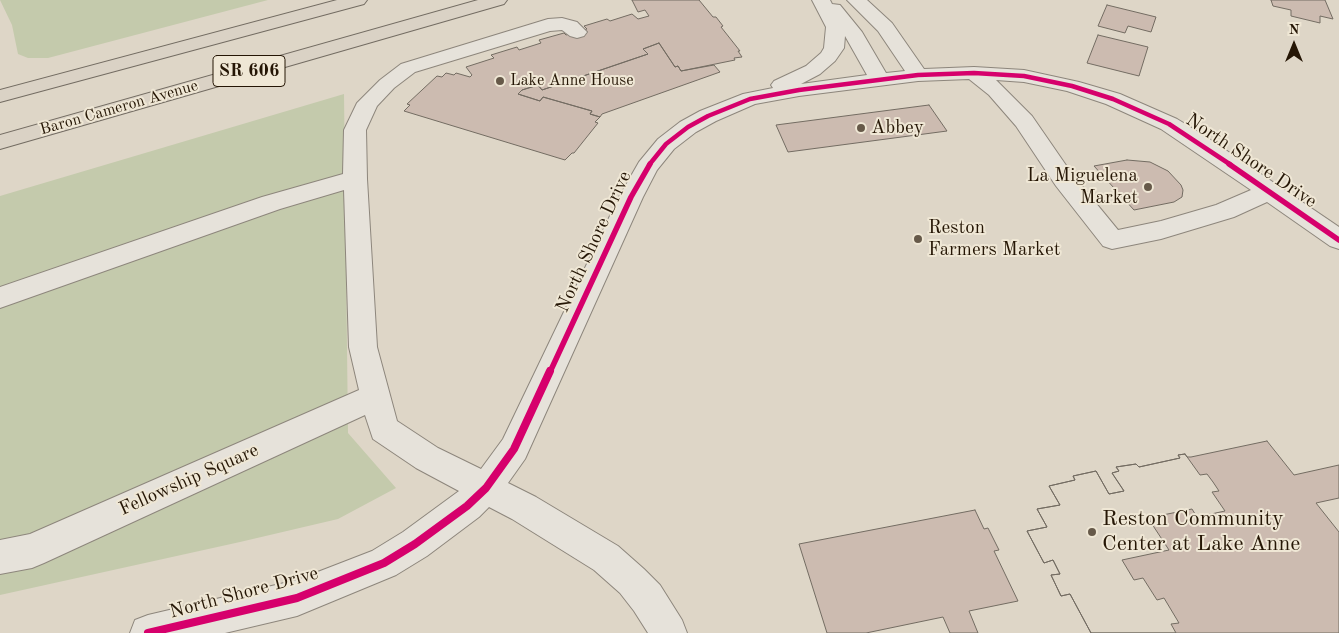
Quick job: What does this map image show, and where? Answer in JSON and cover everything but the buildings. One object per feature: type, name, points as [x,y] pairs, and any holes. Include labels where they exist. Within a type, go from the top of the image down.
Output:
[{"type":"main road","name":"SR 606","points":[[0,96],[358,0]]},
{"type":"main road","name":"Baron Cameron Avenue","points":[[0,142],[498,0]]},
{"type":"street","points":[[822,0],[836,12],[852,32],[880,80]]},
{"type":"street","points":[[750,99],[803,76],[828,57],[834,48],[836,27],[822,0]]},
{"type":"street","points":[[856,0],[885,27],[918,75]]},
{"type":"street","points":[[576,32],[570,26],[562,24],[548,25],[408,68],[387,84],[368,103],[355,130],[355,179],[363,347],[384,429],[426,458],[524,508],[611,562],[632,580],[647,598],[669,633]]},
{"type":"street","points":[[974,73],[1001,96],[1035,135],[1064,180],[1112,240],[1161,230],[1225,211],[1268,191]]},
{"type":"street","name":"North Shore Drive","points":[[148,633],[288,601],[337,583],[384,562],[415,544],[467,506],[486,488],[514,449],[647,167],[666,144],[688,127],[708,116],[750,99],[782,92],[918,75],[974,73],[1011,75],[1046,80],[1113,99],[1169,124],[1197,141],[1339,240]]},
{"type":"street","points":[[0,298],[271,203],[355,179]]},
{"type":"street","name":"Fellowship Square","points":[[0,557],[32,551],[376,396]]},
{"type":"green space","points":[[0,0],[268,0],[48,58],[28,58],[18,54],[12,25]]},
{"type":"green space","points":[[344,94],[348,433],[396,488],[338,519],[0,595],[0,196]]},
{"type":"cycle path","points":[[148,633],[297,598],[337,583],[384,563],[415,544],[467,506],[486,488],[514,449],[631,197],[647,167],[666,144],[688,127],[708,116],[750,99],[799,90],[918,75],[974,73],[1024,76],[1072,86],[1113,99],[1169,124],[1197,141],[1339,240]]},
{"type":"place","name":"Lake Anne House","points":[[500,81]]},
{"type":"place","name":"Abbey","points":[[861,128]]},
{"type":"place","name":"La Miguelena Market","points":[[1148,187]]},
{"type":"place","name":"Reston Farmers Market","points":[[918,239]]},
{"type":"place","name":"Reston Community Center at Lake Anne","points":[[1092,532]]}]
